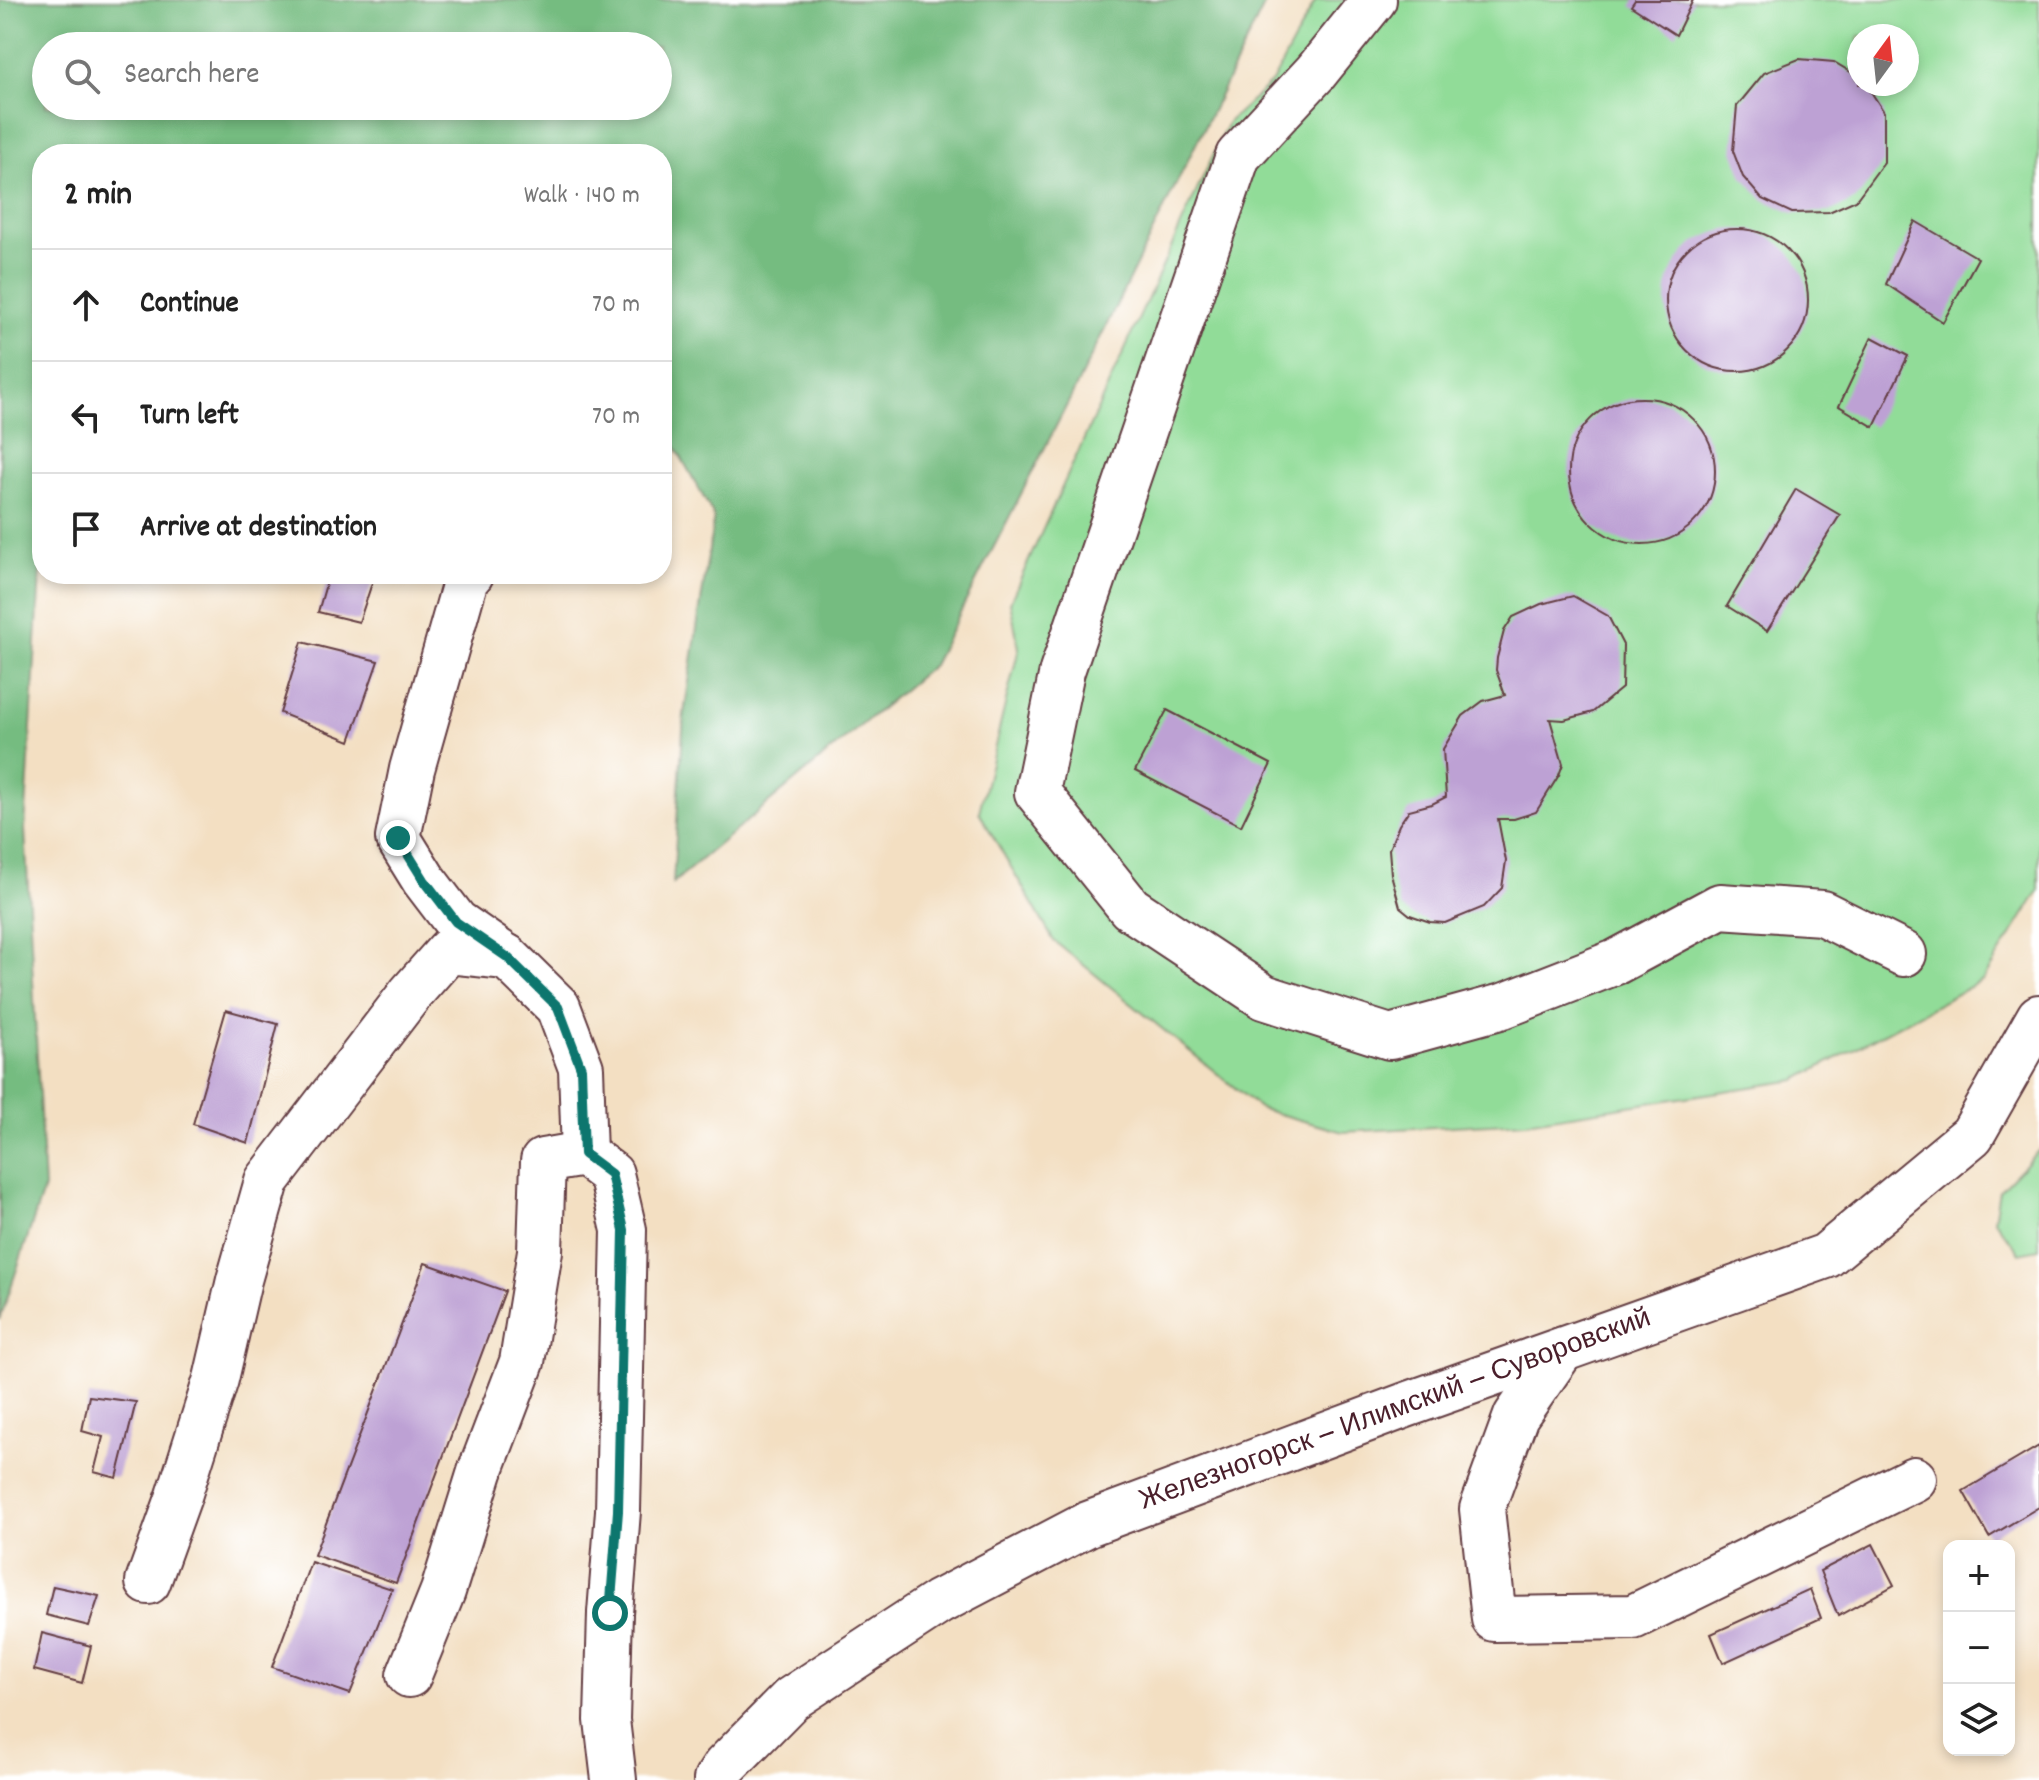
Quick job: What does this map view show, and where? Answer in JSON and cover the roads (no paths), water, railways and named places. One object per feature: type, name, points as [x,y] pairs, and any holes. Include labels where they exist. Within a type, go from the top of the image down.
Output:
[{"type":"street","points":[[1374,0],[1316,72],[1238,156],[1062,671],[1037,792],[1130,908],[1264,997],[1390,1037],[1503,1006],[1616,962],[1720,906],[1822,913],[1904,954]]},
{"type":"street","points":[[465,584],[412,769],[398,838],[424,880],[456,922],[507,957],[558,1007],[581,1068],[584,1154]]},
{"type":"street","points":[[148,1582],[216,1379],[239,1280],[267,1181],[411,993],[448,951],[507,957]]},
{"type":"street","name":"Железногорск — Илимский — Суворовский","points":[[716,1780],[725,1766],[791,1699],[939,1602],[1088,1524],[1406,1405],[1826,1256],[1972,1135],[2039,1017]]},
{"type":"street","points":[[409,1675],[443,1591],[480,1472],[522,1362],[540,1251],[543,1161],[584,1154],[611,1174],[624,1230],[618,1511],[610,1613],[607,1720],[614,1780]]},
{"type":"street","points":[[1562,1350],[1516,1416],[1482,1509],[1494,1619],[1633,1617],[1914,1479]]}]
